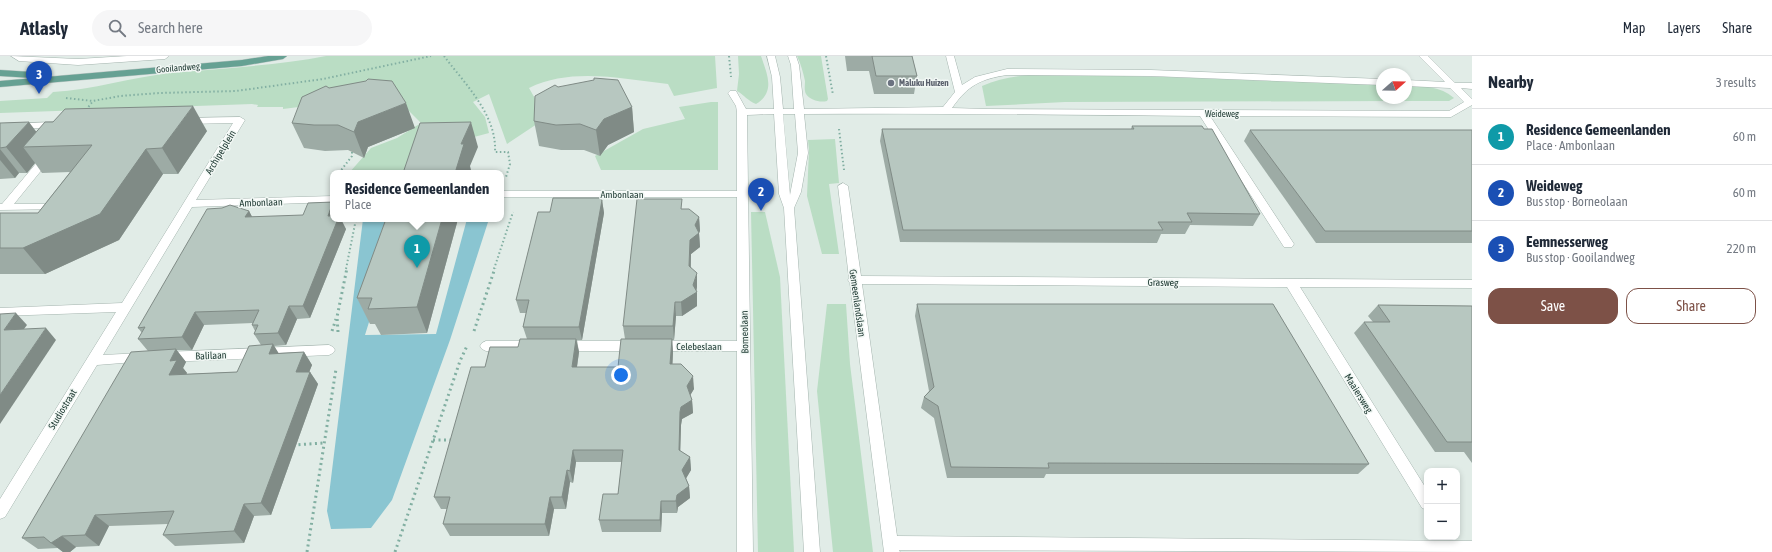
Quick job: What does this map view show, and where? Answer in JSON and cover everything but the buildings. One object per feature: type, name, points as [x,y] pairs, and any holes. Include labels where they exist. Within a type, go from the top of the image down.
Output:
[{"type":"main road","name":"Gooilandweg","points":[[0,84],[242,63],[283,56]]},
{"type":"main road","name":"Gooilandweg","points":[[0,73],[73,78]]},
{"type":"street","name":"Gooilandweg","points":[[15,56],[19,58],[78,62],[164,56]]},
{"type":"street","points":[[771,56],[776,77],[784,194],[790,208],[812,552]]},
{"type":"street","points":[[790,208],[796,192],[803,153],[795,65],[792,56]]},
{"type":"street","points":[[950,56],[959,91]]},
{"type":"street","points":[[1423,56],[1452,85]]},
{"type":"street","points":[[946,110],[959,91],[965,86],[979,78],[1007,72],[1151,73],[1376,82]]},
{"type":"street","points":[[1412,83],[1472,86]]},
{"type":"street","name":"Weideweg","points":[[778,111],[946,110],[987,112],[1204,114],[1451,114],[1470,102],[1452,85]]},
{"type":"street","name":"Borneolaan","points":[[733,94],[741,106],[742,112],[745,552]]},
{"type":"street","points":[[742,112],[778,111]]},
{"type":"street","points":[[1204,114],[1288,244]]},
{"type":"street","name":"Archipelplein","points":[[125,306],[240,120],[178,122]]},
{"type":"street","points":[[0,127],[75,125]]},
{"type":"street","points":[[2,207],[57,146]]},
{"type":"street","name":"Gemeenlandslaan","points":[[843,186],[854,280],[891,547]]},
{"type":"street","name":"Ambonlaan","points":[[504,194],[742,194]]},
{"type":"street","name":"Ambonlaan","points":[[188,204],[330,199]]},
{"type":"street","points":[[2,207],[59,207]]},
{"type":"street","name":"Grasweg","points":[[854,280],[1472,284]]},
{"type":"street","name":"Maaiersweg","points":[[1291,283],[1424,498]]},
{"type":"street","points":[[0,312],[125,306]]},
{"type":"street","name":"Studiostraat","points":[[0,512],[125,306]]},
{"type":"street","name":"Celebeslaan","points":[[486,346],[744,346]]},
{"type":"street","name":"Balilaan","points":[[93,360],[330,350]]},
{"type":"street","points":[[891,547],[1454,545],[1472,548]]},
{"type":"path","points":[[64,98],[93,100],[137,95],[228,92],[285,86],[340,76],[431,56]]},
{"type":"path","points":[[444,56],[487,115],[496,146],[495,152],[508,152],[510,164],[506,178]]},
{"type":"path","points":[[826,56],[836,110],[846,183],[843,186]]},
{"type":"path","points":[[75,125],[93,100]]},
{"type":"path","points":[[341,170],[352,156],[352,148]]},
{"type":"path","points":[[471,336],[514,211]]},
{"type":"path","points":[[338,335],[336,317],[355,222]]},
{"type":"path","points":[[395,552],[460,360],[469,341]]},
{"type":"path","points":[[307,552],[336,364]]},
{"type":"path","points":[[433,440],[459,440]]},
{"type":"path","points":[[288,445],[324,444]]},
{"type":"green space","points":[[326,56],[715,56],[717,88],[674,96],[668,84],[597,76],[562,78],[545,82],[529,88],[546,118],[507,144],[489,94],[473,102],[485,117],[489,133],[418,152],[411,170],[352,170],[371,148],[397,138],[421,123],[393,95],[283,109],[283,107],[257,107],[258,105],[252,104],[0,113],[0,101],[47,98],[53,92],[83,89],[156,75]]},
{"type":"green space","points":[[738,56],[761,56],[767,76],[768,88],[766,94],[756,104],[737,91],[739,74]]},
{"type":"green space","points":[[797,56],[821,56],[828,99],[827,101],[821,102],[815,100],[806,94],[805,81]]},
{"type":"green space","points":[[1037,74],[1376,85],[1376,101],[1065,102],[986,106],[982,86],[1002,79]]},
{"type":"green space","points":[[1412,86],[1432,88],[1443,91],[1454,98],[1449,101],[1412,101]]},
{"type":"green space","points":[[718,102],[718,170],[601,170],[595,156],[643,129],[685,119],[679,107]]},
{"type":"green space","points":[[835,139],[839,183],[829,184],[839,254],[822,254],[807,196],[808,140]]},
{"type":"green space","points":[[751,212],[765,212],[780,277],[794,552],[758,552]]},
{"type":"green space","points":[[827,304],[846,304],[850,364],[873,552],[833,552],[817,391]]},
{"type":"water","points":[[363,222],[400,222],[365,335],[436,334],[466,222],[488,222],[450,340],[392,500],[371,528],[331,529],[327,511]]},
{"type":"place","name":"Maluku Huizen","points":[[891,83]]},
{"type":"place","name":"Eemnesserweg","points":[[39,94]]},
{"type":"place","name":"Weideweg","points":[[761,211]]},
{"type":"place","name":"Residence Gemeenlanden","points":[[417,268]]}]
